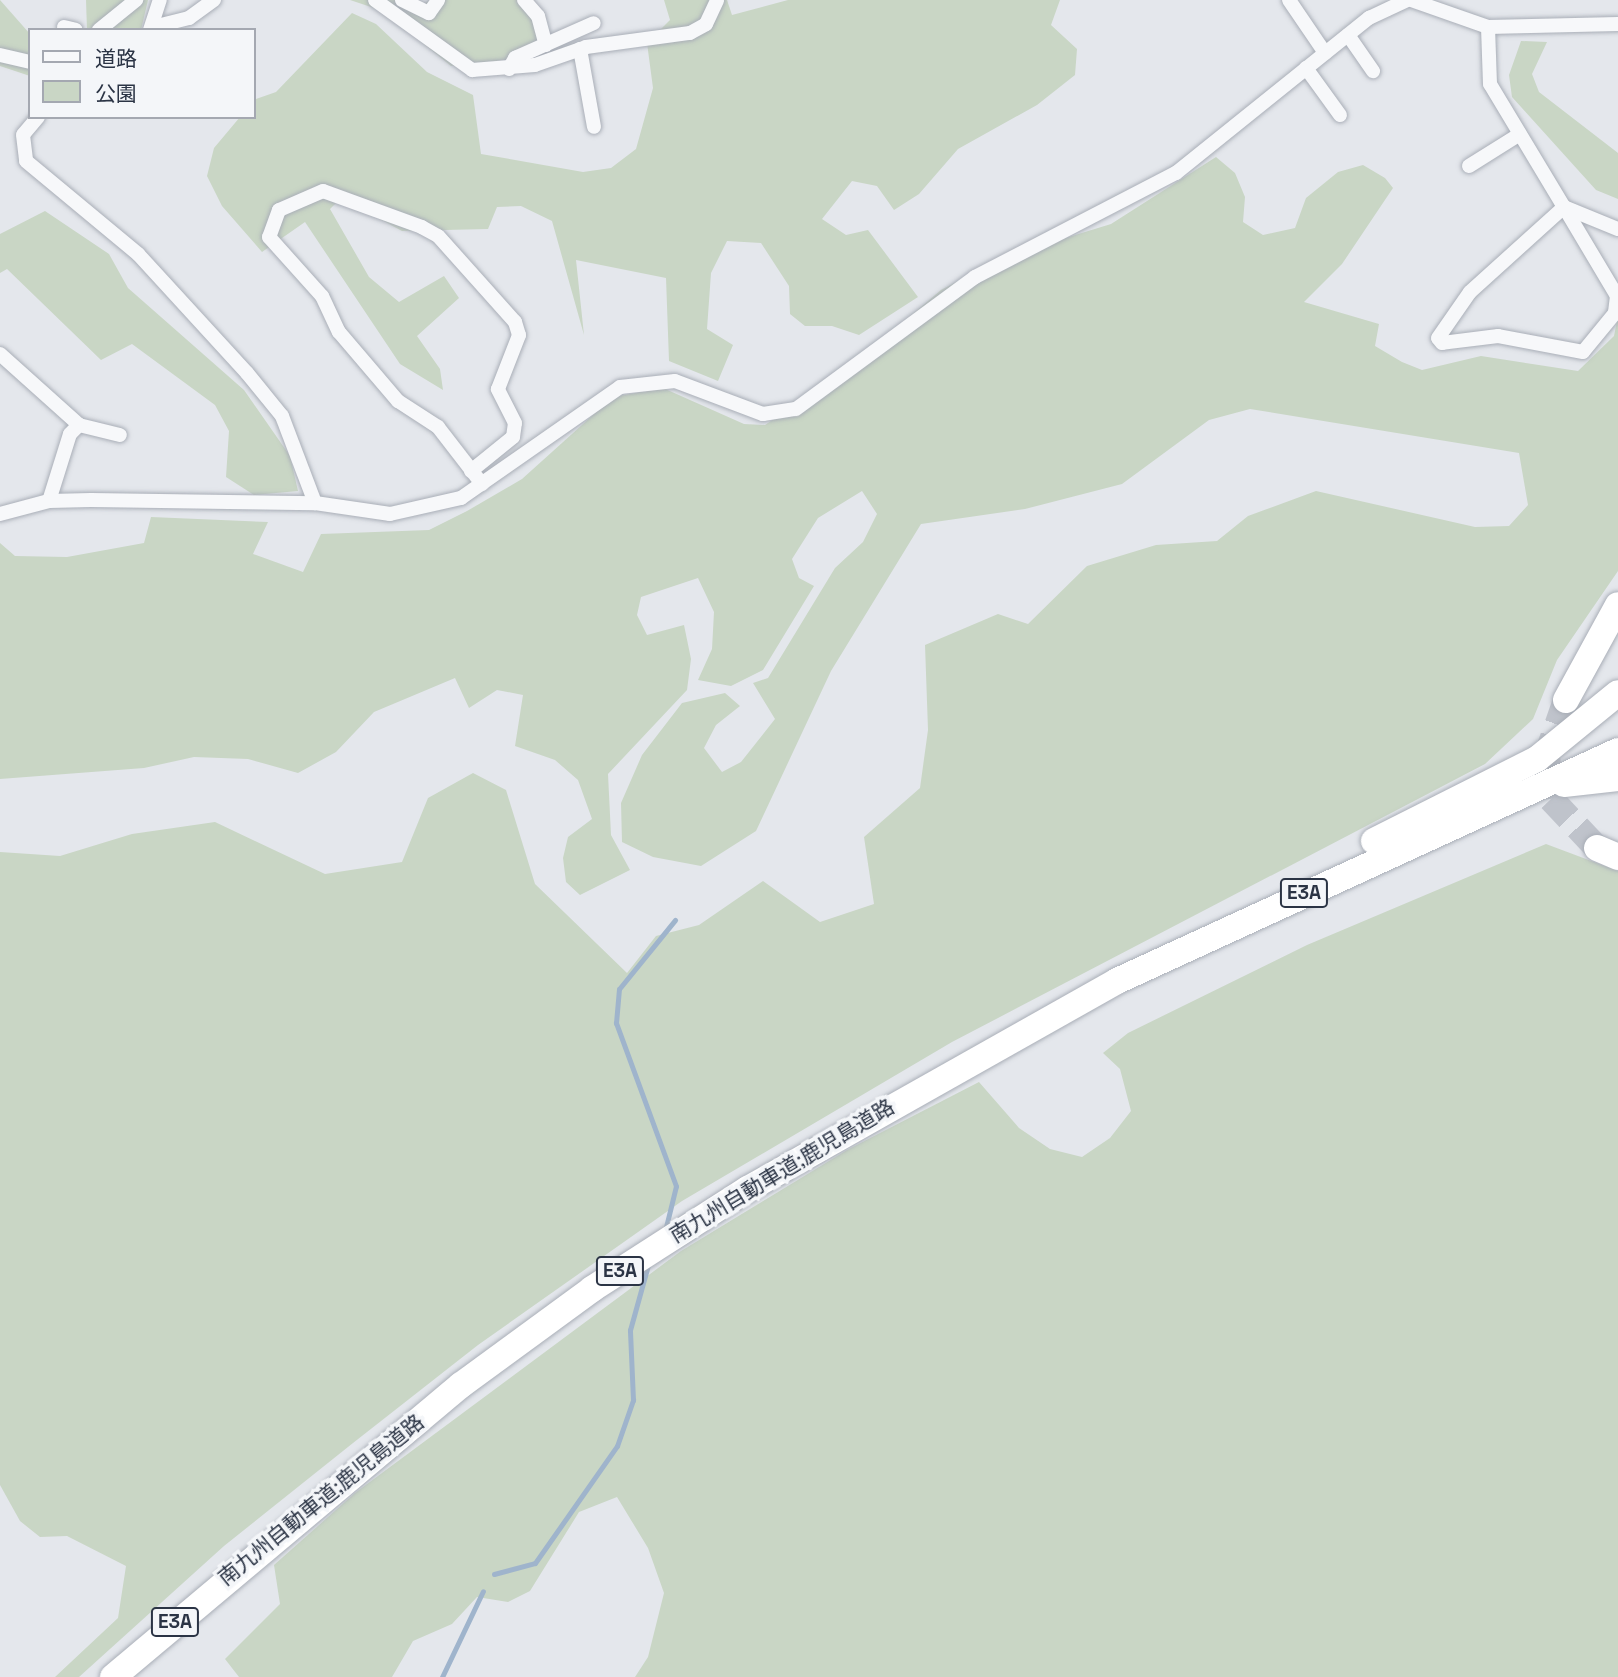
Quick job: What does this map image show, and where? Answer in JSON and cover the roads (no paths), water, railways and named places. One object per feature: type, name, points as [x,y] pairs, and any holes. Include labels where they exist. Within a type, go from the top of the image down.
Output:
[{"type":"highway","points":[[1566,700],[1618,605]]},
{"type":"highway","points":[[1117,981],[1537,759],[1618,693]]},
{"type":"highway","name":"南九州自動車道;鹿児島道路","points":[[113,1677],[238,1567],[461,1385],[592,1289],[759,1182],[1034,1024],[1117,981],[1490,805],[1618,751]]},
{"type":"highway","name":"南九州自動車道;鹿児島道路","points":[[1490,805],[1618,768]]},
{"type":"highway","points":[[1564,784],[1618,778]]},
{"type":"street","points":[[101,28],[136,0]]},
{"type":"street","points":[[151,28],[160,0]]},
{"type":"street","points":[[151,28],[189,18],[214,0]]},
{"type":"street","points":[[402,0],[429,13],[438,0]]},
{"type":"street","points":[[524,0],[538,16],[546,46]]},
{"type":"street","points":[[380,1],[472,70],[509,69],[580,49],[690,33],[706,24],[717,0]]},
{"type":"street","points":[[1289,0],[1325,53]]},
{"type":"street","points":[[0,514],[49,501],[315,503],[390,514],[461,498],[620,387],[675,381],[763,414],[796,409],[975,277],[1176,173],[1348,35],[1409,0],[1488,27],[1618,24]]},
{"type":"street","points":[[509,69],[515,58],[594,23]]},
{"type":"street","points":[[1488,27],[1490,84],[1564,207],[1617,296],[1615,313],[1592,346],[1583,352],[1497,336],[1442,343],[1438,338],[1470,292],[1564,207]]},
{"type":"street","points":[[1348,35],[1373,71]]},
{"type":"street","points":[[580,49],[593,127]]},
{"type":"street","points":[[0,55],[28,62]]},
{"type":"street","points":[[1306,68],[1340,115]]},
{"type":"street","points":[[36,119],[23,135],[26,161],[138,254],[247,373],[282,416],[315,503]]},
{"type":"street","points":[[1469,166],[1520,134]]},
{"type":"street","points":[[471,471],[513,437],[515,424],[498,389],[519,335],[515,322],[438,236],[422,227],[323,191],[279,210],[269,237],[322,296],[339,332],[398,401],[438,427],[471,471],[482,484]]},
{"type":"street","points":[[1564,207],[1618,229]]},
{"type":"street","points":[[0,354],[79,425],[120,435]]},
{"type":"street","points":[[49,501],[70,434],[79,425]]},
{"type":"waterway","points":[[665,1231],[676,1186],[616,1023],[619,989],[675,920]]},
{"type":"waterway","points":[[494,1574],[535,1563],[617,1446],[633,1400],[630,1330],[648,1265]]},
{"type":"waterway","points":[[442,1677],[483,1591]]},
{"type":"tunnel","points":[[1566,700],[1547,755],[1551,799],[1597,848]]}]
